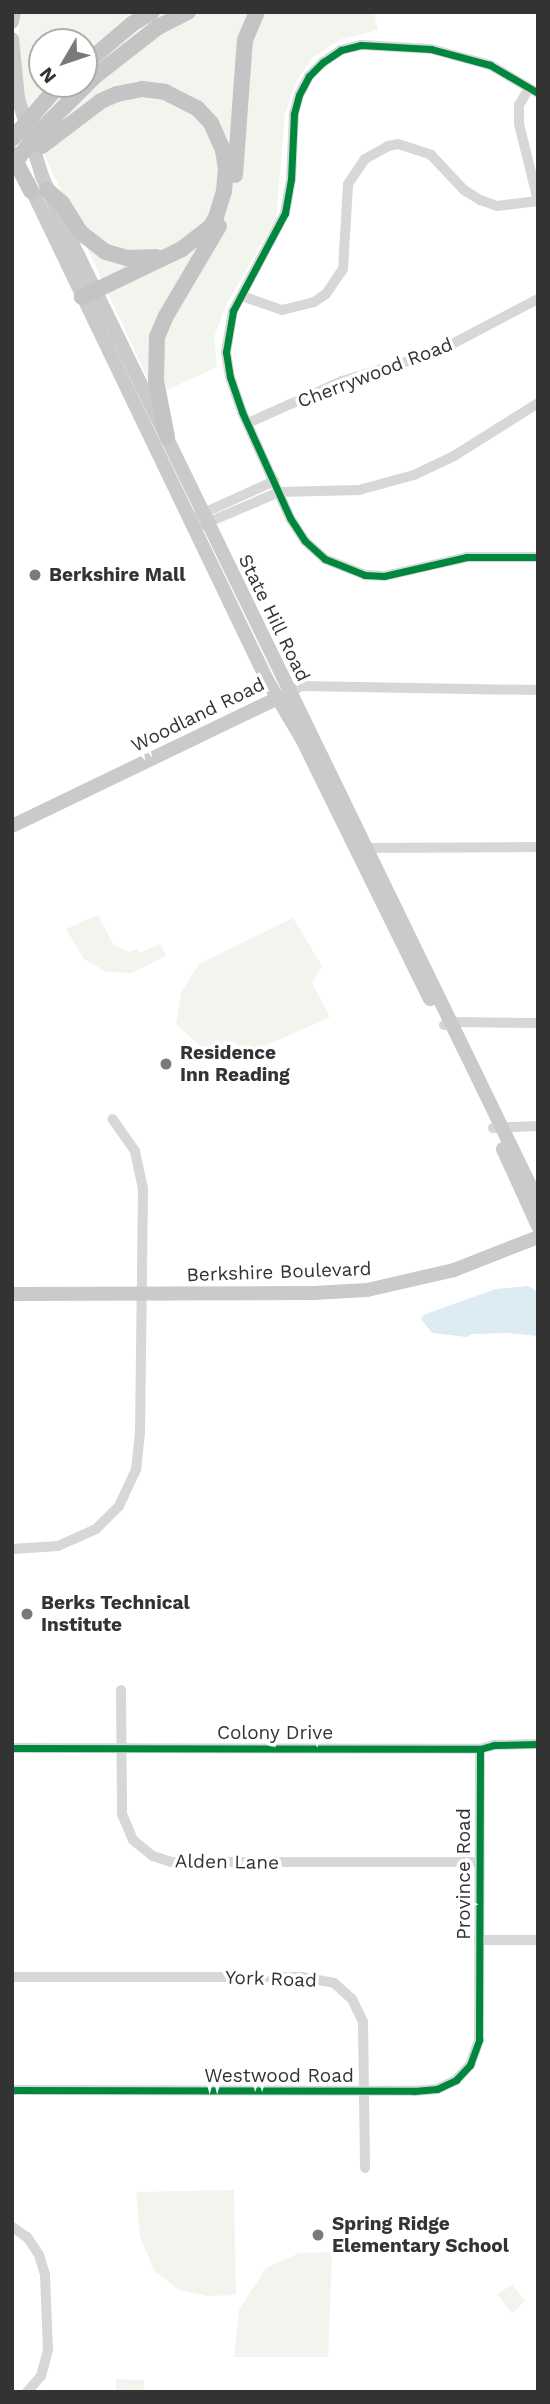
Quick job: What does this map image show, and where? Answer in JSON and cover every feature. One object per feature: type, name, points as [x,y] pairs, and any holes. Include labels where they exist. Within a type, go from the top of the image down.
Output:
[{"type":"highway","points":[[98,53],[132,24],[152,12]]},
{"type":"highway","points":[[12,169],[94,77],[158,27],[188,12]]},
{"type":"highway","points":[[167,437],[156,382],[157,337],[166,316],[215,233],[232,195],[245,40],[257,12]]},
{"type":"highway","points":[[39,140],[93,106],[130,90],[165,92],[197,108],[221,142],[226,179],[220,208],[210,227],[190,244],[90,297]]},
{"type":"highway","points":[[12,125],[46,98]]},
{"type":"highway","points":[[12,136],[48,98]]},
{"type":"highway","points":[[12,154],[31,191]]},
{"type":"highway","points":[[47,190],[62,203],[80,232],[106,251],[137,259],[172,254]]},
{"type":"highway","points":[[90,297],[182,257],[215,233]]},
{"type":"main road","points":[[12,21],[14,12]]},
{"type":"main road","name":"State Hill Road","points":[[12,39],[19,98],[47,190],[90,297],[302,739],[361,848],[498,1127],[538,1202]]},
{"type":"main road","name":"State Hill Road","points":[[12,136],[31,191],[167,437],[199,521]]},
{"type":"main road","name":"Woodland Road","points":[[12,826],[283,695]]},
{"type":"main road","name":"State Hill Road","points":[[498,1127],[538,1226]]},
{"type":"main road","name":"Berkshire Boulevard","points":[[12,1294],[367,1290],[454,1270],[538,1237]]},
{"type":"street","points":[[242,296],[282,310],[314,302],[326,295],[342,269],[348,184],[365,159],[388,146],[398,144],[431,155],[450,178],[480,200],[497,206],[538,201],[519,124],[519,105],[533,90],[502,70],[476,60],[404,45],[361,45],[341,50],[323,62],[305,82],[296,105],[291,179],[285,213],[242,296],[230,322],[226,352],[234,393],[294,526],[314,551],[334,565],[365,575],[398,574],[451,560],[487,555],[538,557]]},
{"type":"street","name":"Cherrywood Road","points":[[248,423],[342,381],[435,353],[538,299]]},
{"type":"street","points":[[199,521],[277,487],[347,491],[400,480],[454,456],[538,402]]},
{"type":"street","name":"Woodland Road","points":[[283,695],[302,686],[538,690]]},
{"type":"street","points":[[361,848],[538,847]]},
{"type":"street","points":[[448,1024],[538,1023]]},
{"type":"street","points":[[12,1549],[44,1549],[78,1539],[107,1520],[126,1495],[139,1455],[143,1181],[128,1137],[113,1119]]},
{"type":"street","points":[[498,1127],[538,1126]]},
{"type":"street","name":"Alden Lane","points":[[121,1690],[124,1824],[137,1845],[159,1858],[172,1862],[479,1862]]},
{"type":"street","name":"Colony Drive","points":[[12,1748],[480,1749],[494,1745],[538,1744]]},
{"type":"street","name":"Province Road","points":[[479,2000],[480,1749]]},
{"type":"street","points":[[479,1940],[538,1940]]},
{"type":"street","name":"York Road","points":[[12,1977],[301,1977],[328,1981],[348,1994],[362,2017],[365,2168]]},
{"type":"street","name":"Westwood Road","points":[[12,2091],[428,2091],[456,2080],[466,2071],[476,2053],[479,2040],[479,2000]]},
{"type":"street","points":[[12,2227],[27,2237],[40,2255],[45,2275],[48,2350],[41,2376],[27,2392]]},
{"type":"shaded area","points":[[20,12],[374,12],[378,30],[339,40],[313,57],[296,82],[285,114],[276,219],[227,303],[214,337],[217,367],[167,390],[151,386],[45,156],[22,94],[17,51]]},
{"type":"shaded area","points":[[98,915],[113,944],[129,952],[137,949],[139,953],[160,944],[166,956],[132,973],[107,972],[84,959],[66,929]]},
{"type":"shaded area","points":[[293,918],[322,966],[312,983],[330,1017],[258,1049],[245,1051],[233,1042],[217,1061],[176,1024],[181,993],[199,964]]},
{"type":"shaded area","points":[[528,1286],[538,1292],[538,1336],[508,1333],[472,1334],[467,1337],[432,1333],[421,1319],[423,1315],[496,1289]]},
{"type":"shaded area","points":[[234,2190],[236,2295],[207,2296],[179,2290],[155,2272],[140,2237],[136,2192]]},
{"type":"shaded area","points":[[332,2252],[328,2357],[234,2357],[239,2310],[266,2268],[299,2253]]},
{"type":"shaded area","points":[[512,2285],[525,2301],[512,2314],[497,2294]]},
{"type":"shaded area","points":[[116,2379],[144,2380],[144,2392],[116,2392]]},
{"type":"cycle path","points":[[538,93],[490,65],[431,49],[361,45],[341,50],[323,62],[309,76],[299,95],[294,114],[291,179],[285,213],[233,311],[226,352],[230,377],[242,412],[290,518],[305,541],[325,559],[365,575],[384,576],[467,557],[538,557]]},
{"type":"cycle path","points":[[12,1748],[480,1749],[494,1745],[538,1744]]},
{"type":"cycle path","points":[[12,2090],[414,2091],[437,2089],[456,2080],[470,2065],[479,2040],[480,1749]]},
{"type":"place","name":"Berkshire Mall","points":[[35,575]]},
{"type":"place","name":"Residence Inn Reading","points":[[166,1064]]},
{"type":"place","name":"Berks Technical Institute","points":[[27,1614]]},
{"type":"place","name":"Spring Ridge Elementary School","points":[[318,2235]]}]
